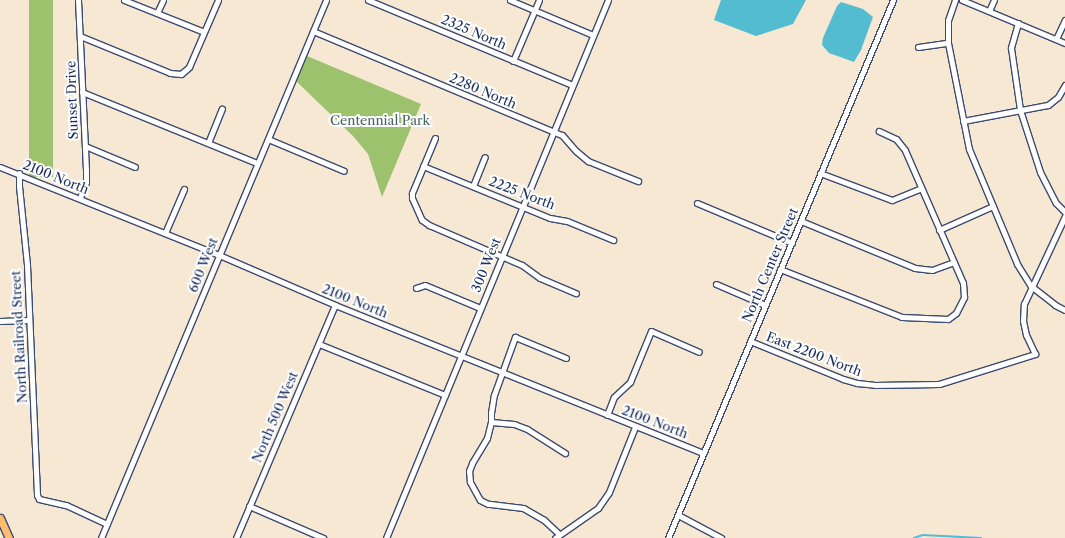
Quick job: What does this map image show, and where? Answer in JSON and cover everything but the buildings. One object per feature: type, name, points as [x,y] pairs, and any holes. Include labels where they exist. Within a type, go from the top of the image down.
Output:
[{"type":"highway","points":[[0,518],[9,538]]},
{"type":"street","name":"Sunset Drive","points":[[78,0],[86,182],[80,198]]},
{"type":"street","points":[[124,0],[204,32]]},
{"type":"street","points":[[157,14],[163,0]]},
{"type":"street","points":[[80,36],[170,73],[181,74],[189,68],[218,0]]},
{"type":"street","name":"600 West","points":[[101,538],[326,0]]},
{"type":"street","name":"2325 North","points":[[368,0],[572,85]]},
{"type":"street","points":[[510,0],[593,35]]},
{"type":"street","points":[[513,61],[539,0]]},
{"type":"street","name":"300 West","points":[[386,538],[552,131],[608,0]]},
{"type":"street","name":"North Center Street","points":[[668,538],[893,0]]},
{"type":"street","points":[[955,0],[948,20],[948,43],[969,149],[1017,264],[1031,286],[1055,306],[1065,310]]},
{"type":"street","points":[[962,0],[1065,43]]},
{"type":"street","points":[[990,11],[994,0]]},
{"type":"street","points":[[1056,39],[1065,20]]},
{"type":"street","points":[[1018,23],[1011,48],[1020,110],[1040,172],[1056,203],[1065,212]]},
{"type":"street","name":"2280 North","points":[[313,31],[552,131],[568,140],[576,151],[588,161],[638,181]]},
{"type":"street","points":[[918,47],[948,43]]},
{"type":"street","points":[[963,121],[1048,105],[1058,97],[1065,85]]},
{"type":"street","points":[[82,92],[257,163]]},
{"type":"street","points":[[208,143],[222,109]]},
{"type":"street","points":[[780,269],[902,317],[948,319],[956,313],[965,292],[954,262],[901,144],[890,136],[879,131]]},
{"type":"street","points":[[435,138],[412,193],[412,198],[422,220],[429,225],[522,265],[540,278],[576,293]]},
{"type":"street","points":[[268,139],[344,172]]},
{"type":"street","points":[[85,146],[135,167]]},
{"type":"street","points":[[473,186],[485,157]]},
{"type":"street","name":"2225 North","points":[[423,166],[550,218],[567,221],[613,240]]},
{"type":"street","name":"2100 North","points":[[0,167],[19,173],[219,255],[335,305],[501,371],[635,427],[703,452]]},
{"type":"street","name":"North Railroad Street","points":[[19,173],[18,186],[21,198],[39,499],[66,505],[107,524]]},
{"type":"street","points":[[820,173],[892,200],[922,188]]},
{"type":"street","points":[[165,233],[184,189]]},
{"type":"street","points":[[698,203],[792,243]]},
{"type":"street","points":[[940,230],[993,206]]},
{"type":"street","points":[[1031,286],[1065,216]]},
{"type":"street","points":[[801,221],[915,268],[932,270],[954,262]]},
{"type":"street","points":[[716,284],[765,305]]},
{"type":"street","points":[[416,288],[425,285],[480,308]]},
{"type":"street","name":"East 2200 North","points":[[750,341],[843,379],[857,383],[876,385],[939,384],[1035,354],[1026,336],[1022,321],[1024,304],[1031,286]]},
{"type":"street","name":"North 500 West","points":[[236,538],[335,305]]},
{"type":"street","points":[[0,321],[29,320]]},
{"type":"street","points":[[607,415],[614,397],[630,382],[651,331],[700,352]]},
{"type":"street","points":[[559,534],[544,520],[523,508],[488,504],[480,500],[470,482],[469,471],[487,438],[491,422],[494,394],[501,371],[515,337],[566,358]]},
{"type":"street","points":[[319,344],[445,396]]},
{"type":"street","points":[[491,422],[514,424],[528,429],[565,453]]},
{"type":"street","points":[[555,538],[598,508],[609,492],[635,427]]},
{"type":"street","points":[[250,506],[323,538]]},
{"type":"street","points":[[678,515],[721,538]]},
{"type":"green space","points":[[29,0],[53,0],[53,177],[29,177]]},
{"type":"green space","name":"Centennial Park","points":[[307,56],[421,104],[382,197],[368,154],[353,136],[296,81]]},
{"type":"water","points":[[721,0],[806,0],[793,24],[756,36],[714,20]]},
{"type":"water","points":[[841,2],[863,9],[873,17],[861,50],[854,62],[829,53],[822,45],[823,38],[837,6]]},
{"type":"waterway","points":[[914,538],[923,535],[981,538]]}]
